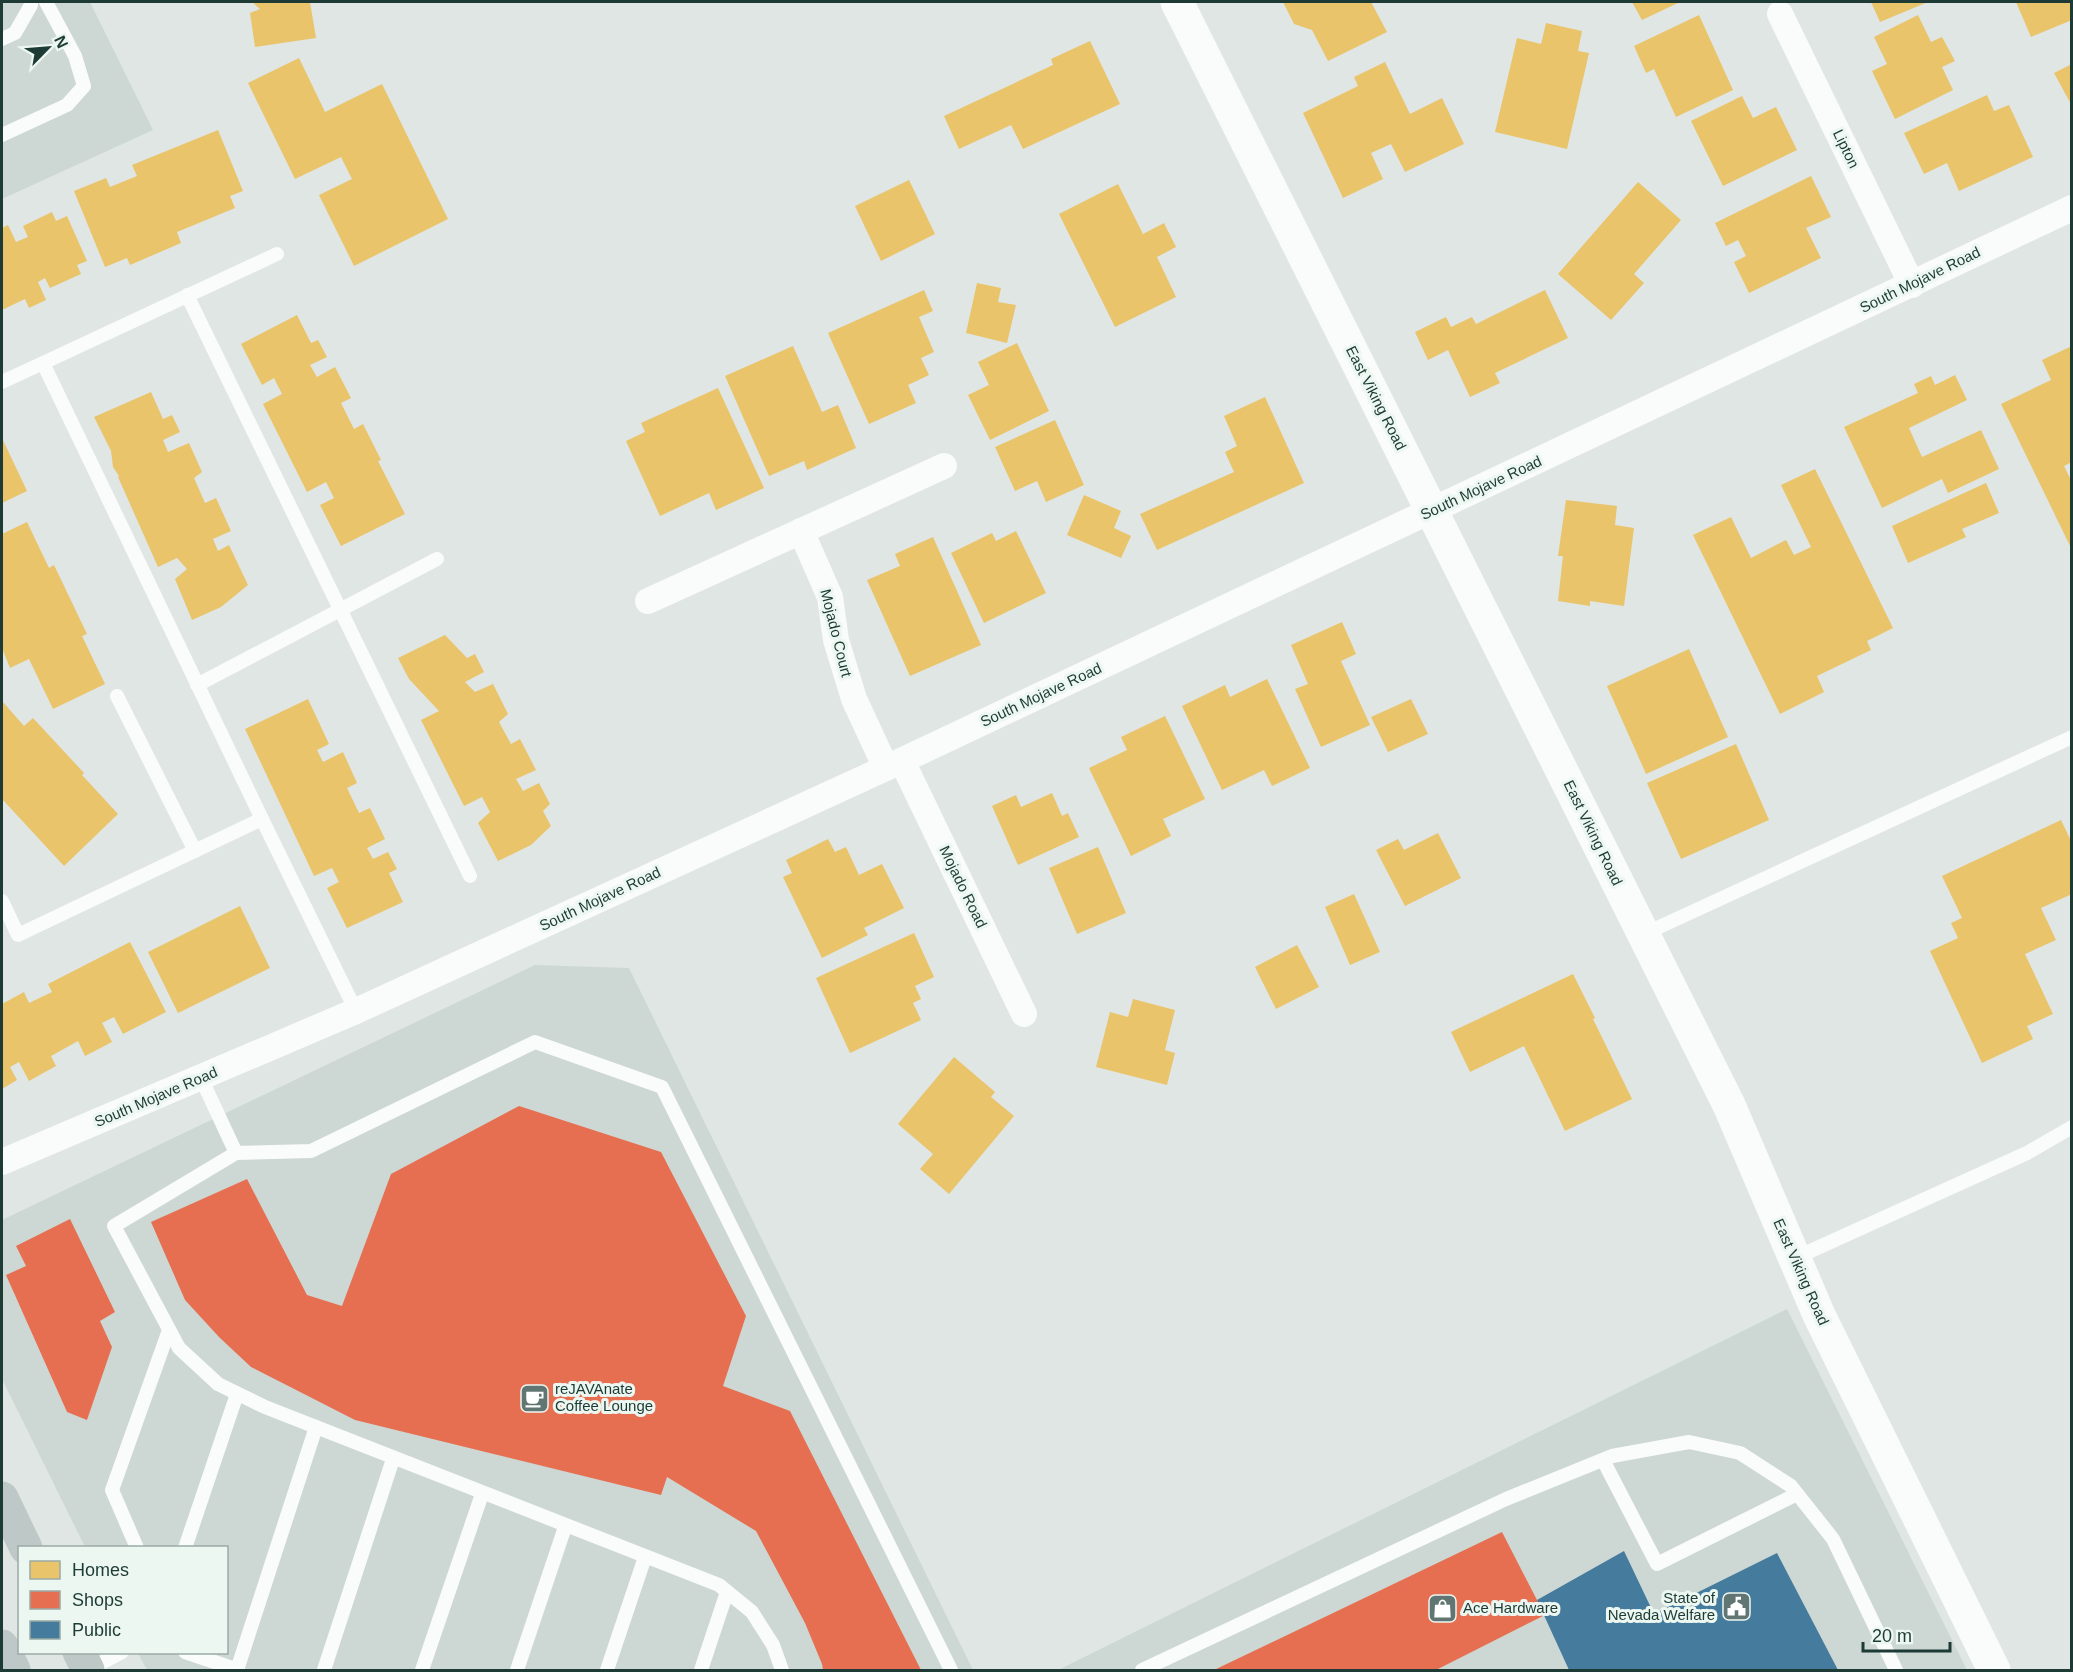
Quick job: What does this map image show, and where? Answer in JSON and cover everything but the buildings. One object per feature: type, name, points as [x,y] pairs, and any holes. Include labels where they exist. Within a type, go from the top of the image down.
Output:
[{"type":"main road","points":[[2,1498],[25,1546]]},
{"type":"main road","points":[[2,1646],[14,1671]]},
{"type":"street","name":"East Viking Road","points":[[1177,2],[1729,1105],[1819,1315],[1995,1671]]},
{"type":"street","name":"Lipton","points":[[1780,14],[1912,285]]},
{"type":"street","name":"South Mojave Road","points":[[2,1162],[356,1011],[894,764],[2072,208]]},
{"type":"street","points":[[648,601],[944,466]]},
{"type":"street","name":"Mojado Court","points":[[801,531],[830,597],[836,640],[854,699],[894,764]]},
{"type":"street","name":"Mojado Road","points":[[894,764],[1024,1014]]},
{"type":"lane","points":[[2,39],[15,33],[31,2]]},
{"type":"lane","points":[[2,135],[67,105],[84,87],[75,56],[46,2]]},
{"type":"lane","points":[[2,382],[277,254]]},
{"type":"lane","points":[[187,296],[470,876]]},
{"type":"lane","points":[[44,363],[197,685],[356,1011]]},
{"type":"lane","points":[[197,685],[437,560]]},
{"type":"lane","points":[[117,696],[195,851]]},
{"type":"lane","points":[[1644,934],[2072,737]]},
{"type":"lane","points":[[2,901],[18,935],[262,819]]},
{"type":"lane","points":[[782,1671],[773,1645],[752,1611],[719,1586],[393,1459],[265,1407],[218,1384],[179,1348],[114,1226],[236,1153],[311,1151],[535,1042],[662,1087],[951,1671]]},
{"type":"lane","points":[[201,1078],[236,1153]]},
{"type":"lane","points":[[1795,1258],[2027,1153],[2072,1127]]},
{"type":"lane","points":[[136,1546],[112,1490],[169,1330]]},
{"type":"lane","points":[[186,1546],[237,1394]]},
{"type":"lane","points":[[188,1654],[237,1670],[315,1427]]},
{"type":"lane","points":[[1142,1671],[1506,1499],[1603,1460],[1689,1442],[1740,1453],[1791,1486],[1833,1539],[1896,1671]]},
{"type":"lane","points":[[324,1671],[393,1459]]},
{"type":"lane","points":[[1603,1460],[1657,1564],[1797,1494]]},
{"type":"lane","points":[[422,1671],[482,1494]]},
{"type":"lane","points":[[517,1671],[565,1527]]},
{"type":"lane","points":[[607,1671],[645,1557]]},
{"type":"lane","points":[[701,1671],[727,1592]]},
{"type":"lane","points":[[85,1664],[119,1654]]},
{"type":"shaded area","points":[[2,2],[90,2],[153,130],[2,199]]},
{"type":"shaded area","points":[[535,965],[629,968],[973,1670],[147,1670],[139,1654],[228,1654],[228,1546],[85,1546],[2,1379],[2,1220]]},
{"type":"shaded area","points":[[1787,1309],[1967,1670],[1058,1670]]},
{"type":"place","name":"reJAVAnate Coffee Lounge","points":[[534,1398]]},
{"type":"place","name":"State of Nevada Welfare","points":[[1736,1607]]},
{"type":"place","name":"Ace Hardware","points":[[1442,1608]]}]
